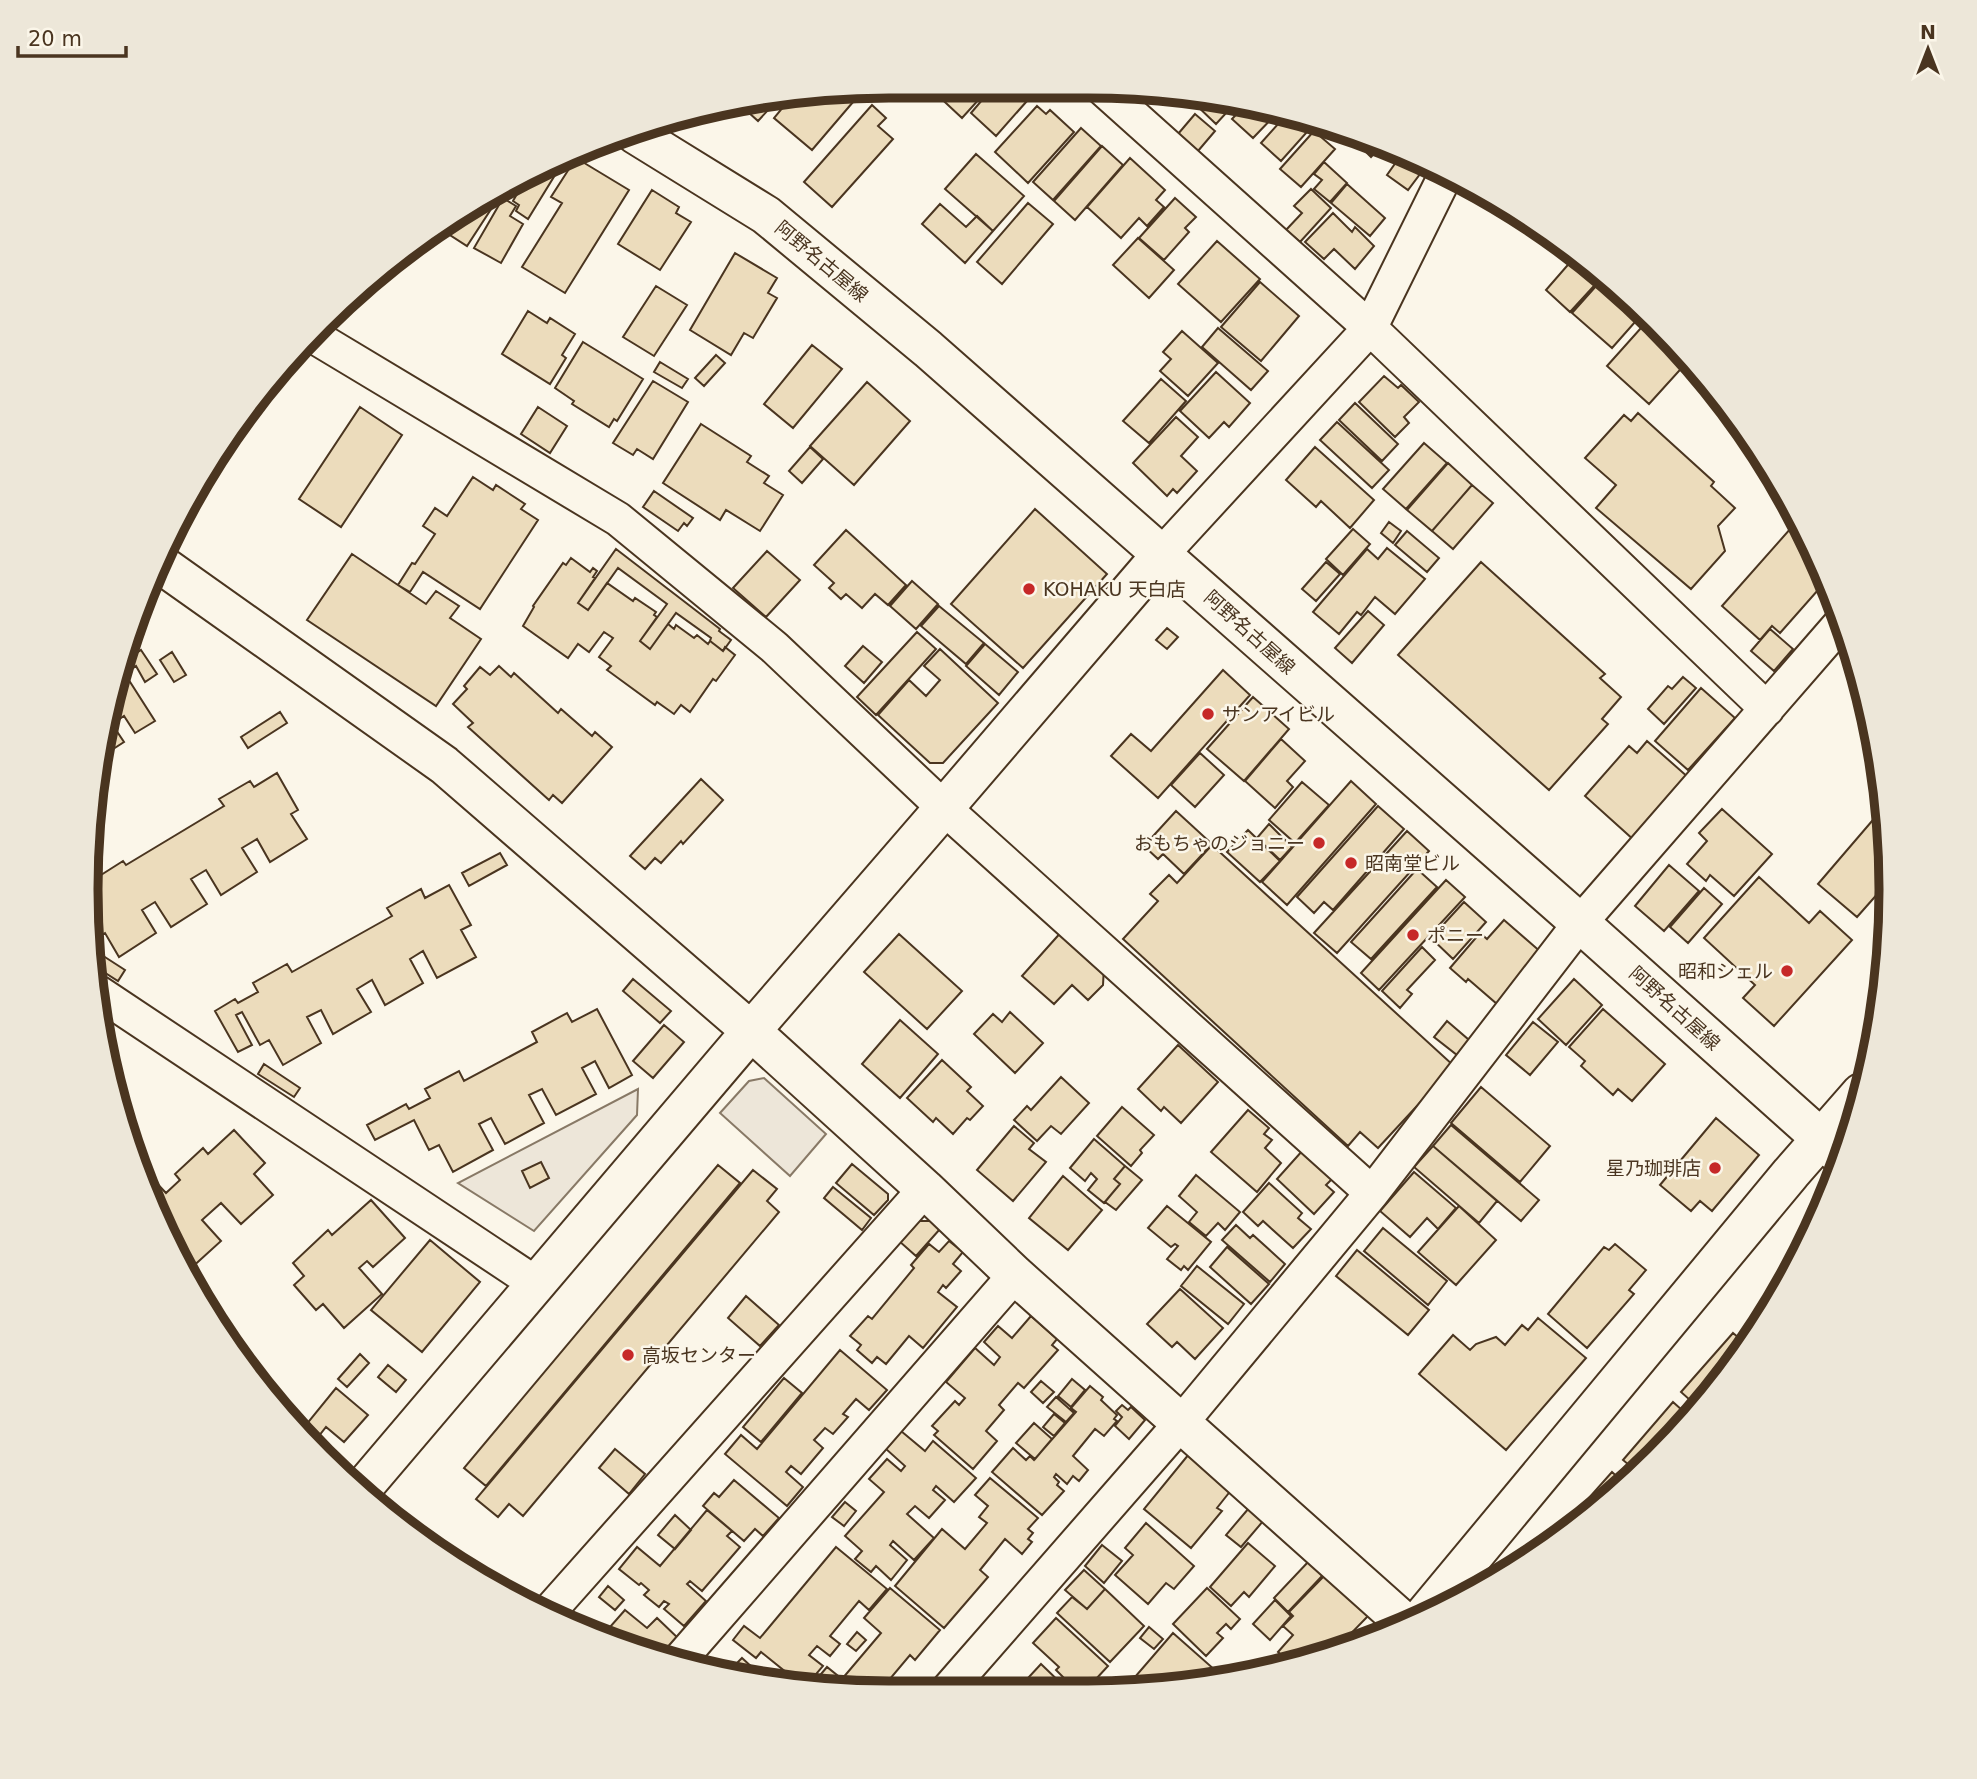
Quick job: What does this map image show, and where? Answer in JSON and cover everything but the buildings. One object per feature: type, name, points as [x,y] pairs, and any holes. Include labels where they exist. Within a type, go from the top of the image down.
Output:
[{"type":"street","points":[[1114,99],[1370,328],[1767,709]]},
{"type":"street","name":"阿野名古屋線","points":[[642,138],[766,215],[928,349],[1580,923],[1832,1149]]},
{"type":"street","points":[[366,1483],[1162,554],[1370,328],[1442,182]]},
{"type":"street","points":[[320,340],[618,519],[774,647],[944,808],[1372,1194]]},
{"type":"street","points":[[167,568],[444,765],[751,1031],[1015,1275],[1398,1617]]},
{"type":"street","points":[[956,1681],[1181,1423],[1372,1194],[1580,923],[1835,630]]},
{"type":"street","points":[[106,997],[535,1283]]},
{"type":"street","points":[[1439,1599],[1832,1149],[1840,1133]]},
{"type":"street","points":[[554,1606],[925,1189]]},
{"type":"street","points":[[685,1654],[1015,1275]]},
{"type":"shaded area","points":[[764,1078],[826,1134],[790,1176],[720,1113],[749,1081]]},
{"type":"shaded area","points":[[638,1089],[637,1115],[534,1231],[458,1183]]},
{"type":"place","name":"KOHAKU 天白店","points":[[1029,589]]},
{"type":"place","name":"サンアイビル","points":[[1208,714]]},
{"type":"place","name":"おもちゃのジョニー","points":[[1319,843]]},
{"type":"place","name":"昭南堂ビル","points":[[1351,863]]},
{"type":"place","name":"ポニー","points":[[1413,935]]},
{"type":"place","name":"昭和シェル","points":[[1787,971]]},
{"type":"place","name":"星乃珈琲店","points":[[1715,1168]]},
{"type":"place","name":"高坂センター","points":[[628,1355]]}]
